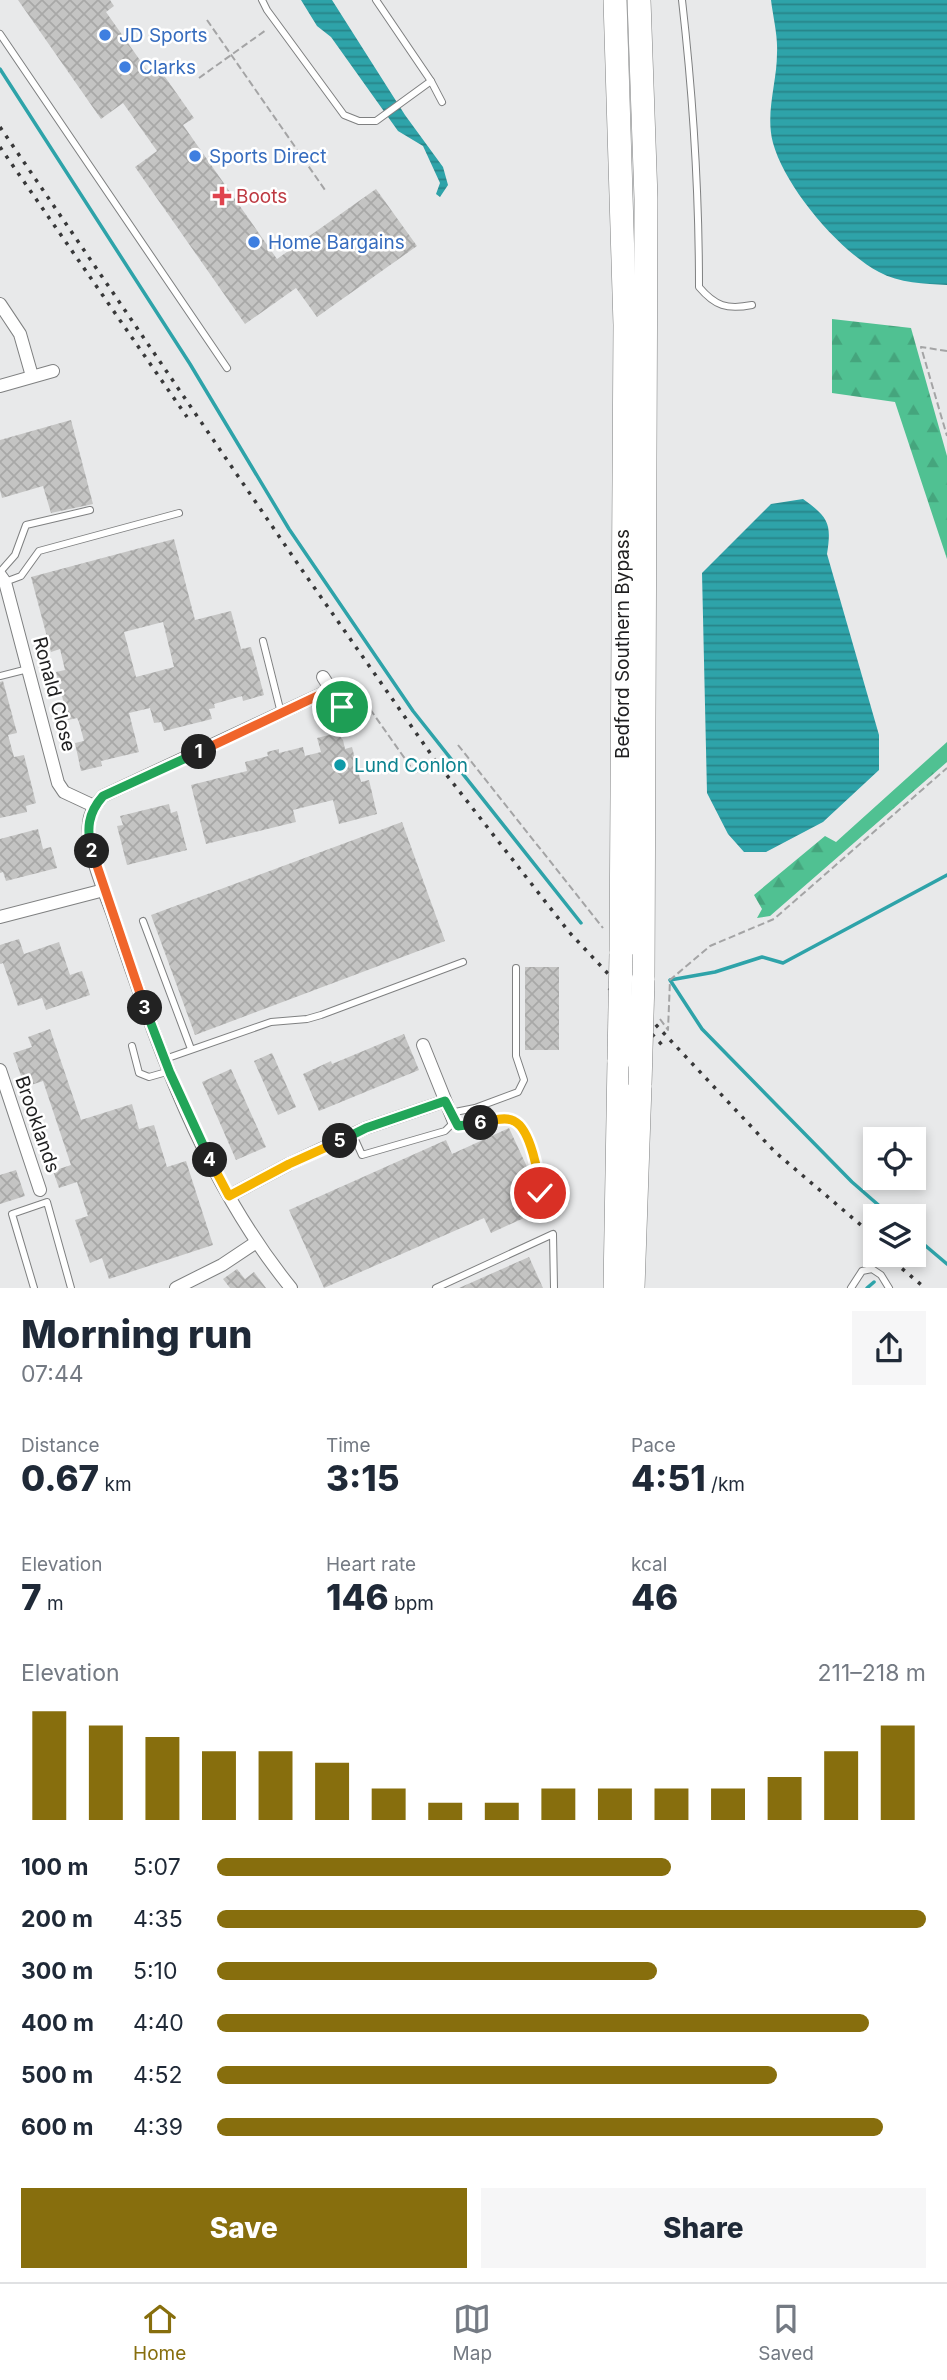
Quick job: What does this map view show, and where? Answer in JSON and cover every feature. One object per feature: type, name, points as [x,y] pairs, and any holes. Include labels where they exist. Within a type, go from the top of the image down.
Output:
[{"type":"highway","name":"Bedford Southern Bypass","points":[[615,0],[625,325],[621,954],[615,1288]]},
{"type":"highway","name":"Bedford Southern Bypass","points":[[633,1288],[643,980],[646,199],[639,0]]},
{"type":"highway","points":[[634,1259],[641,1288]]},
{"type":"street","points":[[0,303],[20,334],[32,376]]},
{"type":"street","points":[[0,386],[52,371]]},
{"type":"street","name":"Ronald Close","points":[[2,576],[58,783],[64,792],[76,800],[94,806]]},
{"type":"street","points":[[323,677],[342,707]]},
{"type":"street","points":[[291,1288],[255,1243],[199,1139],[129,966],[89,839],[89,821],[94,806],[103,796],[330,690]]},
{"type":"street","points":[[0,917],[104,890]]},
{"type":"street","points":[[229,1196],[289,1164],[353,1135],[450,1112],[423,1045]]},
{"type":"street","name":"Brooklands","points":[[0,1070],[40,1190]]},
{"type":"street","points":[[176,1288],[222,1265],[255,1243]]},
{"type":"lane","points":[[262,0],[344,115],[351,120],[376,121],[431,81]]},
{"type":"lane","points":[[376,0],[431,81],[442,102]]},
{"type":"lane","points":[[682,0],[692,84],[699,202],[699,287],[712,302],[737,308],[752,305]]},
{"type":"lane","points":[[0,34],[227,368]]},
{"type":"lane","points":[[2,576],[15,555],[26,525],[90,510]]},
{"type":"lane","points":[[2,576],[22,576],[39,551],[179,513]]},
{"type":"lane","points":[[263,642],[282,713]]},
{"type":"lane","points":[[0,676],[28,669]]},
{"type":"lane","points":[[143,921],[191,1049]]},
{"type":"lane","points":[[132,1046],[139,1073],[149,1077],[191,1049],[271,1022],[321,1015],[463,962]]},
{"type":"lane","points":[[450,1112],[475,1108],[518,1092],[524,1080],[516,1056],[516,968]]},
{"type":"lane","points":[[353,1135],[362,1155],[445,1131],[450,1112]]},
{"type":"lane","points":[[450,1112],[458,1126],[464,1127],[506,1119],[515,1121],[535,1158],[540,1193]]},
{"type":"lane","points":[[34,1288],[12,1214],[47,1202],[71,1288]]},
{"type":"lane","points":[[436,1288],[553,1234],[554,1288]]},
{"type":"lane","points":[[851,1288],[862,1271],[872,1269],[889,1288]]},
{"type":"path","points":[[207,20],[325,190]]},
{"type":"path","points":[[199,78],[266,30]]},
{"type":"path","points":[[947,351],[921,347],[947,436]]},
{"type":"path","points":[[342,707],[353,707],[365,702],[415,773],[429,765]]},
{"type":"path","points":[[458,745],[603,928]]},
{"type":"path","points":[[660,1019],[668,1030],[670,981],[710,946],[774,919],[947,768]]},
{"type":"green space","points":[[832,319],[911,328],[947,456],[947,559],[895,402],[832,393]]},
{"type":"green space","points":[[947,742],[947,762],[770,916],[757,918],[762,909],[754,895],[825,836],[836,842]]},
{"type":"water","points":[[301,0],[332,0],[405,115],[443,167],[448,185],[440,197],[436,194],[440,183],[423,146],[398,131],[331,37],[317,26]]},
{"type":"water","points":[[771,0],[947,0],[947,285],[895,279],[863,262],[831,234],[789,179],[779,160],[771,132],[777,47]]},
{"type":"water","points":[[803,499],[823,516],[828,528],[827,554],[879,735],[879,770],[823,822],[766,852],[744,852],[728,834],[707,793],[702,573],[771,504]]},
{"type":"building","points":[[18,0],[110,0],[114,6],[106,12],[149,73],[158,67],[194,118],[183,125],[277,259],[376,189],[417,246],[317,317],[296,288],[245,324],[135,167],[157,151],[123,103],[101,119]]},
{"type":"building","points":[[71,420],[93,504],[51,513],[43,486],[2,498],[0,440]]},
{"type":"building","points":[[174,539],[195,620],[231,611],[241,649],[251,647],[264,695],[243,701],[242,696],[214,704],[215,708],[209,709],[212,719],[164,731],[161,722],[154,723],[150,708],[129,713],[139,752],[101,761],[102,766],[81,771],[75,743],[84,741],[77,718],[68,720],[56,672],[65,670],[60,649],[51,652],[31,577]],"holes":[[[163,622],[174,667],[136,677],[124,632]]]},
{"type":"building","points":[[3,681],[17,733],[8,735],[14,757],[24,755],[36,803],[26,806],[27,812],[0,818],[0,682]]},
{"type":"building","points":[[337,733],[343,740],[345,749],[352,747],[361,782],[369,780],[377,814],[339,824],[333,800],[293,810],[296,822],[206,844],[191,785],[247,771],[245,762],[268,756],[267,752],[279,749],[279,753],[303,747],[305,756],[321,752],[317,738]]},
{"type":"building","points":[[169,804],[171,813],[177,811],[187,850],[127,865],[117,826],[123,825],[120,816]]},
{"type":"building","points":[[402,822],[445,941],[195,1035],[151,915]]},
{"type":"building","points":[[38,829],[43,849],[51,847],[57,868],[6,881],[3,872],[0,873],[0,839]]},
{"type":"building","points":[[19,939],[24,954],[59,942],[70,975],[82,971],[90,995],[46,1010],[42,998],[18,1006],[3,963],[0,964],[0,945]]},
{"type":"building","points":[[525,967],[559,967],[559,1050],[525,1050]]},
{"type":"building","points":[[50,1029],[81,1120],[132,1104],[139,1129],[154,1125],[167,1167],[186,1161],[213,1245],[109,1279],[102,1258],[90,1263],[75,1220],[88,1216],[77,1182],[59,1188],[53,1171],[71,1165],[43,1081],[25,1087],[13,1053],[32,1047],[28,1037]]},
{"type":"building","points":[[404,1034],[419,1070],[319,1111],[303,1074]]},
{"type":"building","points":[[272,1053],[296,1107],[278,1115],[254,1061]]},
{"type":"building","points":[[231,1069],[266,1147],[236,1160],[202,1082]]},
{"type":"building","points":[[509,1128],[528,1169],[518,1174],[535,1213],[491,1233],[484,1218],[324,1288],[289,1210],[446,1140],[452,1154]]},
{"type":"building","points":[[16,1170],[25,1196],[0,1204],[0,1175]]},
{"type":"building","points":[[529,1257],[543,1288],[459,1288]]},
{"type":"building","points":[[237,1269],[245,1279],[254,1272],[266,1288],[230,1288],[223,1279]]},
{"type":"waterway","points":[[0,69],[190,364],[289,529],[413,711],[581,923]]},
{"type":"waterway","points":[[877,1204],[852,1182],[702,1029],[670,980],[715,972],[762,957],[783,963],[947,875]]},
{"type":"waterway","points":[[926,1246],[947,1264]]},
{"type":"waterway","points":[[867,1288],[874,1282]]},
{"type":"railway","points":[[0,127],[435,760],[569,932],[775,1152],[863,1227]]},
{"type":"railway","points":[[0,147],[187,417]]},
{"type":"railway","points":[[609,988],[664,1047]]},
{"type":"railway","points":[[900,1267],[925,1288]]},
{"type":"place","name":"JD Sports","points":[[105,35]]},
{"type":"place","name":"Clarks","points":[[125,67]]},
{"type":"place","name":"Sports Direct","points":[[195,156]]},
{"type":"place","name":"Boots","points":[[222,196]]},
{"type":"place","name":"Home Bargains","points":[[254,242]]},
{"type":"place","name":"Lund Conlon","points":[[340,765]]},
{"type":"route","points":[[342,707],[330,690],[103,796],[94,806],[89,821],[89,839],[129,966],[170,1073],[199,1139],[229,1196],[366,1128],[445,1101],[458,1126],[506,1119],[515,1121],[535,1158],[540,1193]]}]
